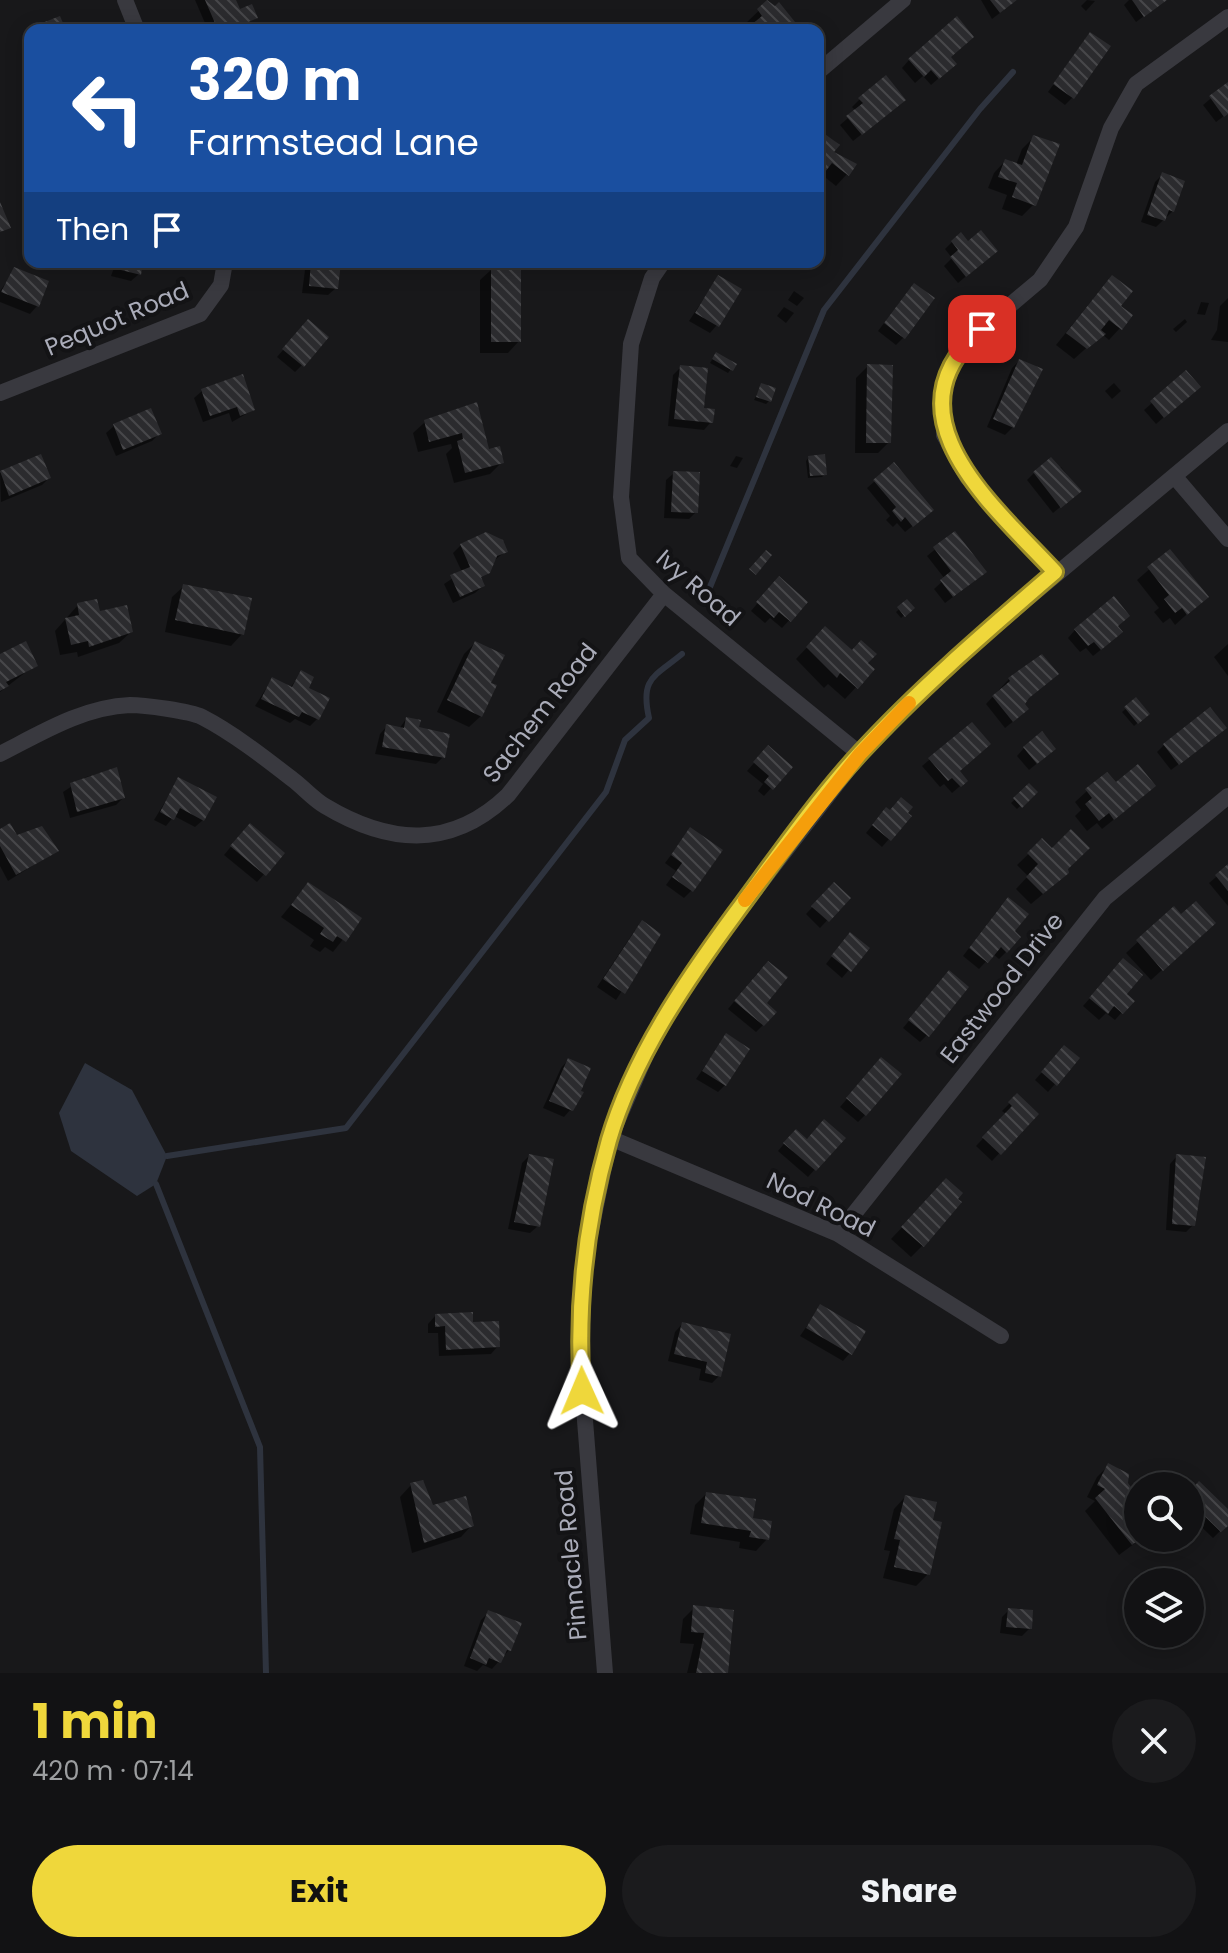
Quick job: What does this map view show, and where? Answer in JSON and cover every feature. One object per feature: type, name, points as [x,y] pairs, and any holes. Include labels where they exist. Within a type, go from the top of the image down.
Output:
[{"type":"street","points":[[125,0],[135,24]]},
{"type":"street","points":[[824,67],[903,0]]},
{"type":"street","points":[[1055,572],[967,477],[944,435],[944,383],[963,345],[1040,280],[1076,227],[1111,128],[1136,84],[1228,17]]},
{"type":"street","name":"Pequot Road","points":[[0,393],[200,314],[213,301],[221,285],[224,268]]},
{"type":"street","name":"Ivy Road","points":[[659,268],[652,278],[631,344],[621,497],[629,558],[664,594],[860,754]]},
{"type":"street","name":"Pinnacle Road","points":[[605,1673],[581,1370],[584,1264],[591,1215],[610,1138],[648,1050],[694,969],[860,754],[943,669],[1055,572],[1228,431]]},
{"type":"street","points":[[1175,477],[1228,539]]},
{"type":"street","name":"Sachem Road","points":[[0,754],[71,717],[130,705],[199,715],[292,779],[324,806],[362,823],[410,836],[435,837],[486,816],[508,795],[664,594]]},
{"type":"street","name":"Eastwood Drive","points":[[838,1234],[1105,898],[1228,796]]},
{"type":"street","name":"Nod Road","points":[[610,1138],[838,1234],[1001,1336]]},
{"type":"shaded area","points":[[85,1063],[132,1090],[167,1156],[156,1184],[137,1196],[71,1151],[59,1113]]},
{"type":"building","points":[[205,0],[236,0],[240,9],[252,4],[258,18],[244,24],[215,24]]},
{"type":"building","points":[[767,0],[775,6],[779,2],[795,22],[752,24],[762,16],[757,9]]},
{"type":"building","points":[[990,0],[1017,0],[1000,13]]},
{"type":"building","points":[[1132,0],[1167,0],[1144,17]]},
{"type":"building","points":[[60,16],[63,24],[40,24]]},
{"type":"building","points":[[957,16],[974,37],[951,57],[957,64],[939,79],[931,70],[924,77],[908,59]]},
{"type":"building","points":[[1090,32],[1111,46],[1074,99],[1053,84]]},
{"type":"building","points":[[886,75],[906,100],[862,135],[846,116],[863,103],[858,98]]},
{"type":"building","points":[[1228,82],[1228,114],[1224,117],[1209,96]]},
{"type":"building","points":[[824,133],[840,145],[834,152],[857,164],[849,176],[832,163],[824,173]]},
{"type":"building","points":[[1033,135],[1060,144],[1036,206],[1012,197],[1017,183],[998,177],[1005,159],[1022,165]]},
{"type":"building","points":[[1162,172],[1185,181],[1174,212],[1169,210],[1165,221],[1147,215]]},
{"type":"building","points":[[0,202],[11,228],[0,232]]},
{"type":"building","points":[[981,230],[998,251],[966,277],[950,257],[958,250],[951,241],[961,232],[968,241]]},
{"type":"building","points":[[14,267],[49,281],[39,307],[1,292]]},
{"type":"building","points":[[117,268],[142,268],[141,275]]},
{"type":"building","points":[[310,268],[340,268],[338,289],[309,286]]},
{"type":"building","points":[[491,268],[521,268],[521,342],[491,342]]},
{"type":"building","points":[[718,275],[742,289],[719,327],[695,313]]},
{"type":"building","points":[[1112,275],[1133,291],[1121,306],[1133,315],[1122,330],[1109,320],[1101,330],[1106,334],[1087,349],[1066,333]]},
{"type":"building","points":[[914,283],[935,298],[905,339],[884,323]]},
{"type":"building","points":[[308,319],[329,337],[304,367],[282,349]]},
{"type":"building","points":[[716,352],[737,364],[733,371],[712,359]]},
{"type":"building","points":[[1019,359],[1043,369],[1014,428],[993,419]]},
{"type":"building","points":[[867,364],[893,365],[891,443],[866,443]]},
{"type":"building","points":[[680,365],[708,368],[704,408],[715,409],[713,423],[674,419]]},
{"type":"building","points":[[1186,370],[1201,387],[1164,418],[1150,401]]},
{"type":"building","points":[[243,374],[255,410],[240,416],[237,407],[210,416],[201,389]]},
{"type":"building","points":[[761,383],[776,388],[771,402],[756,397]]},
{"type":"building","points":[[477,402],[489,449],[500,446],[504,463],[465,473],[457,441],[463,439],[462,433],[429,442],[424,420]]},
{"type":"building","points":[[151,408],[162,434],[123,450],[113,424]]},
{"type":"building","points":[[41,454],[51,478],[9,496],[0,471]]},
{"type":"building","points":[[825,454],[827,475],[810,476],[808,456]]},
{"type":"building","points":[[1051,457],[1082,491],[1061,508],[1033,472]]},
{"type":"building","points":[[894,462],[934,510],[913,527],[905,517],[901,522],[892,511],[896,507],[873,480]]},
{"type":"building","points":[[673,471],[700,472],[698,513],[671,512]]},
{"type":"building","points":[[955,531],[987,572],[953,597],[940,580],[951,571],[933,547]]},
{"type":"building","points":[[486,532],[503,540],[508,552],[497,556],[490,573],[481,577],[485,586],[460,597],[450,575],[470,567],[460,544]]},
{"type":"building","points":[[1170,549],[1209,597],[1187,615],[1182,608],[1175,613],[1164,599],[1169,595],[1147,567]]},
{"type":"building","points":[[766,550],[772,555],[756,575],[749,569]]},
{"type":"building","points":[[779,576],[808,602],[791,622],[779,612],[774,618],[756,602]]},
{"type":"building","points":[[183,584],[252,598],[244,635],[175,620]]},
{"type":"building","points":[[1114,596],[1130,616],[1118,626],[1123,632],[1101,650],[1094,642],[1088,646],[1074,629]]},
{"type":"building","points":[[97,599],[100,611],[127,605],[133,632],[89,647],[88,641],[71,645],[65,618],[79,615],[77,603]]},
{"type":"building","points":[[907,599],[915,608],[905,617],[897,607]]},
{"type":"building","points":[[825,626],[852,650],[861,640],[877,654],[868,663],[875,669],[858,689],[840,673],[837,678],[806,647]]},
{"type":"building","points":[[26,641],[38,666],[6,682],[9,686],[0,691],[0,654]]},
{"type":"building","points":[[475,641],[505,655],[491,683],[497,685],[482,717],[447,700]]},
{"type":"building","points":[[1042,654],[1059,674],[1029,698],[1025,704],[1029,709],[1013,722],[992,696],[1010,681],[1008,678]]},
{"type":"building","points":[[301,670],[314,677],[309,688],[330,698],[319,720],[302,712],[299,717],[261,699],[272,677],[292,687]]},
{"type":"building","points":[[1136,697],[1150,714],[1138,724],[1124,707]]},
{"type":"building","points":[[1210,707],[1227,728],[1179,765],[1163,744]]},
{"type":"building","points":[[406,717],[421,720],[419,727],[450,734],[445,758],[382,747],[386,724],[404,728]]},
{"type":"building","points":[[972,722],[991,744],[960,771],[968,781],[961,787],[952,778],[948,781],[928,758]]},
{"type":"building","points":[[1042,731],[1056,749],[1037,764],[1023,747]]},
{"type":"building","points":[[768,745],[793,767],[773,790],[764,782],[769,776],[753,762]]},
{"type":"building","points":[[1138,764],[1156,786],[1114,820],[1109,813],[1099,821],[1085,804],[1092,798],[1085,789],[1107,772],[1116,782]]},
{"type":"building","points":[[117,767],[125,798],[77,812],[70,783]]},
{"type":"building","points":[[178,777],[217,797],[204,821],[180,808],[174,820],[160,812]]},
{"type":"building","points":[[1029,783],[1038,792],[1022,808],[1013,798]]},
{"type":"building","points":[[901,797],[913,807],[908,813],[912,816],[891,841],[872,825],[886,807],[890,810]]},
{"type":"building","points":[[10,823],[17,835],[42,826],[59,851],[16,875],[0,846],[0,829]]},
{"type":"building","points":[[250,823],[285,853],[266,876],[230,846]]},
{"type":"building","points":[[690,827],[723,850],[693,892],[672,877],[682,863],[671,855]]},
{"type":"building","points":[[1071,829],[1090,848],[1068,869],[1069,873],[1043,894],[1026,877],[1038,864],[1027,853],[1042,838],[1052,848]]},
{"type":"building","points":[[1228,864],[1228,891],[1215,875]]},
{"type":"building","points":[[308,882],[362,918],[346,942],[337,936],[333,942],[320,934],[324,928],[291,905]]},
{"type":"building","points":[[834,882],[851,898],[829,922],[811,906]]},
{"type":"building","points":[[1008,897],[1029,914],[1015,931],[1021,937],[1007,953],[1001,947],[988,963],[969,948]]},
{"type":"building","points":[[1196,901],[1216,923],[1163,971],[1136,940],[1174,906],[1181,914]]},
{"type":"building","points":[[642,920],[661,934],[625,994],[603,979]]},
{"type":"building","points":[[850,932],[870,948],[851,972],[831,956]]},
{"type":"building","points":[[1123,958],[1143,975],[1127,994],[1135,1001],[1123,1014],[1114,1006],[1108,1014],[1089,998]]},
{"type":"building","points":[[768,961],[788,977],[767,1003],[777,1012],[764,1026],[734,1001]]},
{"type":"building","points":[[949,970],[969,987],[929,1037],[908,1020]]},
{"type":"building","points":[[726,1033],[750,1049],[726,1086],[702,1071]]},
{"type":"building","points":[[1064,1045],[1080,1058],[1057,1086],[1041,1072]]},
{"type":"building","points":[[881,1057],[902,1074],[866,1116],[846,1098]]},
{"type":"building","points":[[568,1058],[591,1068],[581,1091],[584,1092],[573,1111],[549,1101]]},
{"type":"building","points":[[1017,1093],[1039,1114],[1001,1155],[982,1137],[1012,1106],[1008,1102]]},
{"type":"building","points":[[824,1119],[846,1138],[816,1171],[783,1143],[796,1129],[807,1139]]},
{"type":"building","points":[[529,1154],[554,1159],[540,1227],[514,1222]]},
{"type":"building","points":[[1176,1154],[1206,1157],[1195,1226],[1172,1224]]},
{"type":"building","points":[[946,1178],[963,1193],[958,1199],[962,1202],[924,1247],[901,1227]]},
{"type":"building","points":[[820,1304],[866,1331],[852,1355],[806,1328]]},
{"type":"building","points":[[473,1312],[473,1322],[499,1321],[500,1347],[446,1350],[445,1326],[435,1327],[435,1314]]},
{"type":"building","points":[[682,1322],[731,1334],[721,1377],[705,1373],[707,1362],[674,1354]]},
{"type":"building","points":[[1108,1463],[1125,1472],[1124,1535],[1095,1498],[1105,1489],[1097,1485]]},
{"type":"building","points":[[423,1480],[433,1505],[466,1496],[474,1526],[424,1543],[410,1483]]},
{"type":"building","points":[[1204,1486],[1228,1509],[1228,1526],[1221,1532],[1204,1516]]},
{"type":"building","points":[[706,1492],[756,1499],[753,1518],[772,1521],[769,1540],[749,1537],[751,1531],[701,1523]]},
{"type":"building","points":[[905,1495],[937,1502],[933,1520],[942,1522],[930,1575],[894,1567],[900,1540],[894,1539]]},
{"type":"building","points":[[693,1605],[734,1610],[728,1673],[696,1673],[704,1633],[691,1632]]},
{"type":"building","points":[[1008,1608],[1033,1610],[1032,1629],[1006,1627]]},
{"type":"building","points":[[488,1610],[522,1623],[511,1651],[507,1650],[501,1663],[489,1658],[486,1665],[470,1658]]},
{"type":"waterway","points":[[710,587],[824,310],[980,109],[1013,72]]},
{"type":"waterway","points":[[167,1156],[346,1128],[606,792],[625,740],[649,718],[648,686],[657,674],[682,654]]},
{"type":"waterway","points":[[156,1184],[260,1447],[266,1673]]},
{"type":"slow traffic","points":[[745,900],[860,754],[909,703]]},
{"type":"route","points":[[582,1391],[584,1264],[591,1215],[610,1138],[648,1050],[694,969],[860,754],[943,669],[1055,572],[967,477],[944,435],[944,383],[963,345],[982,329]]}]
